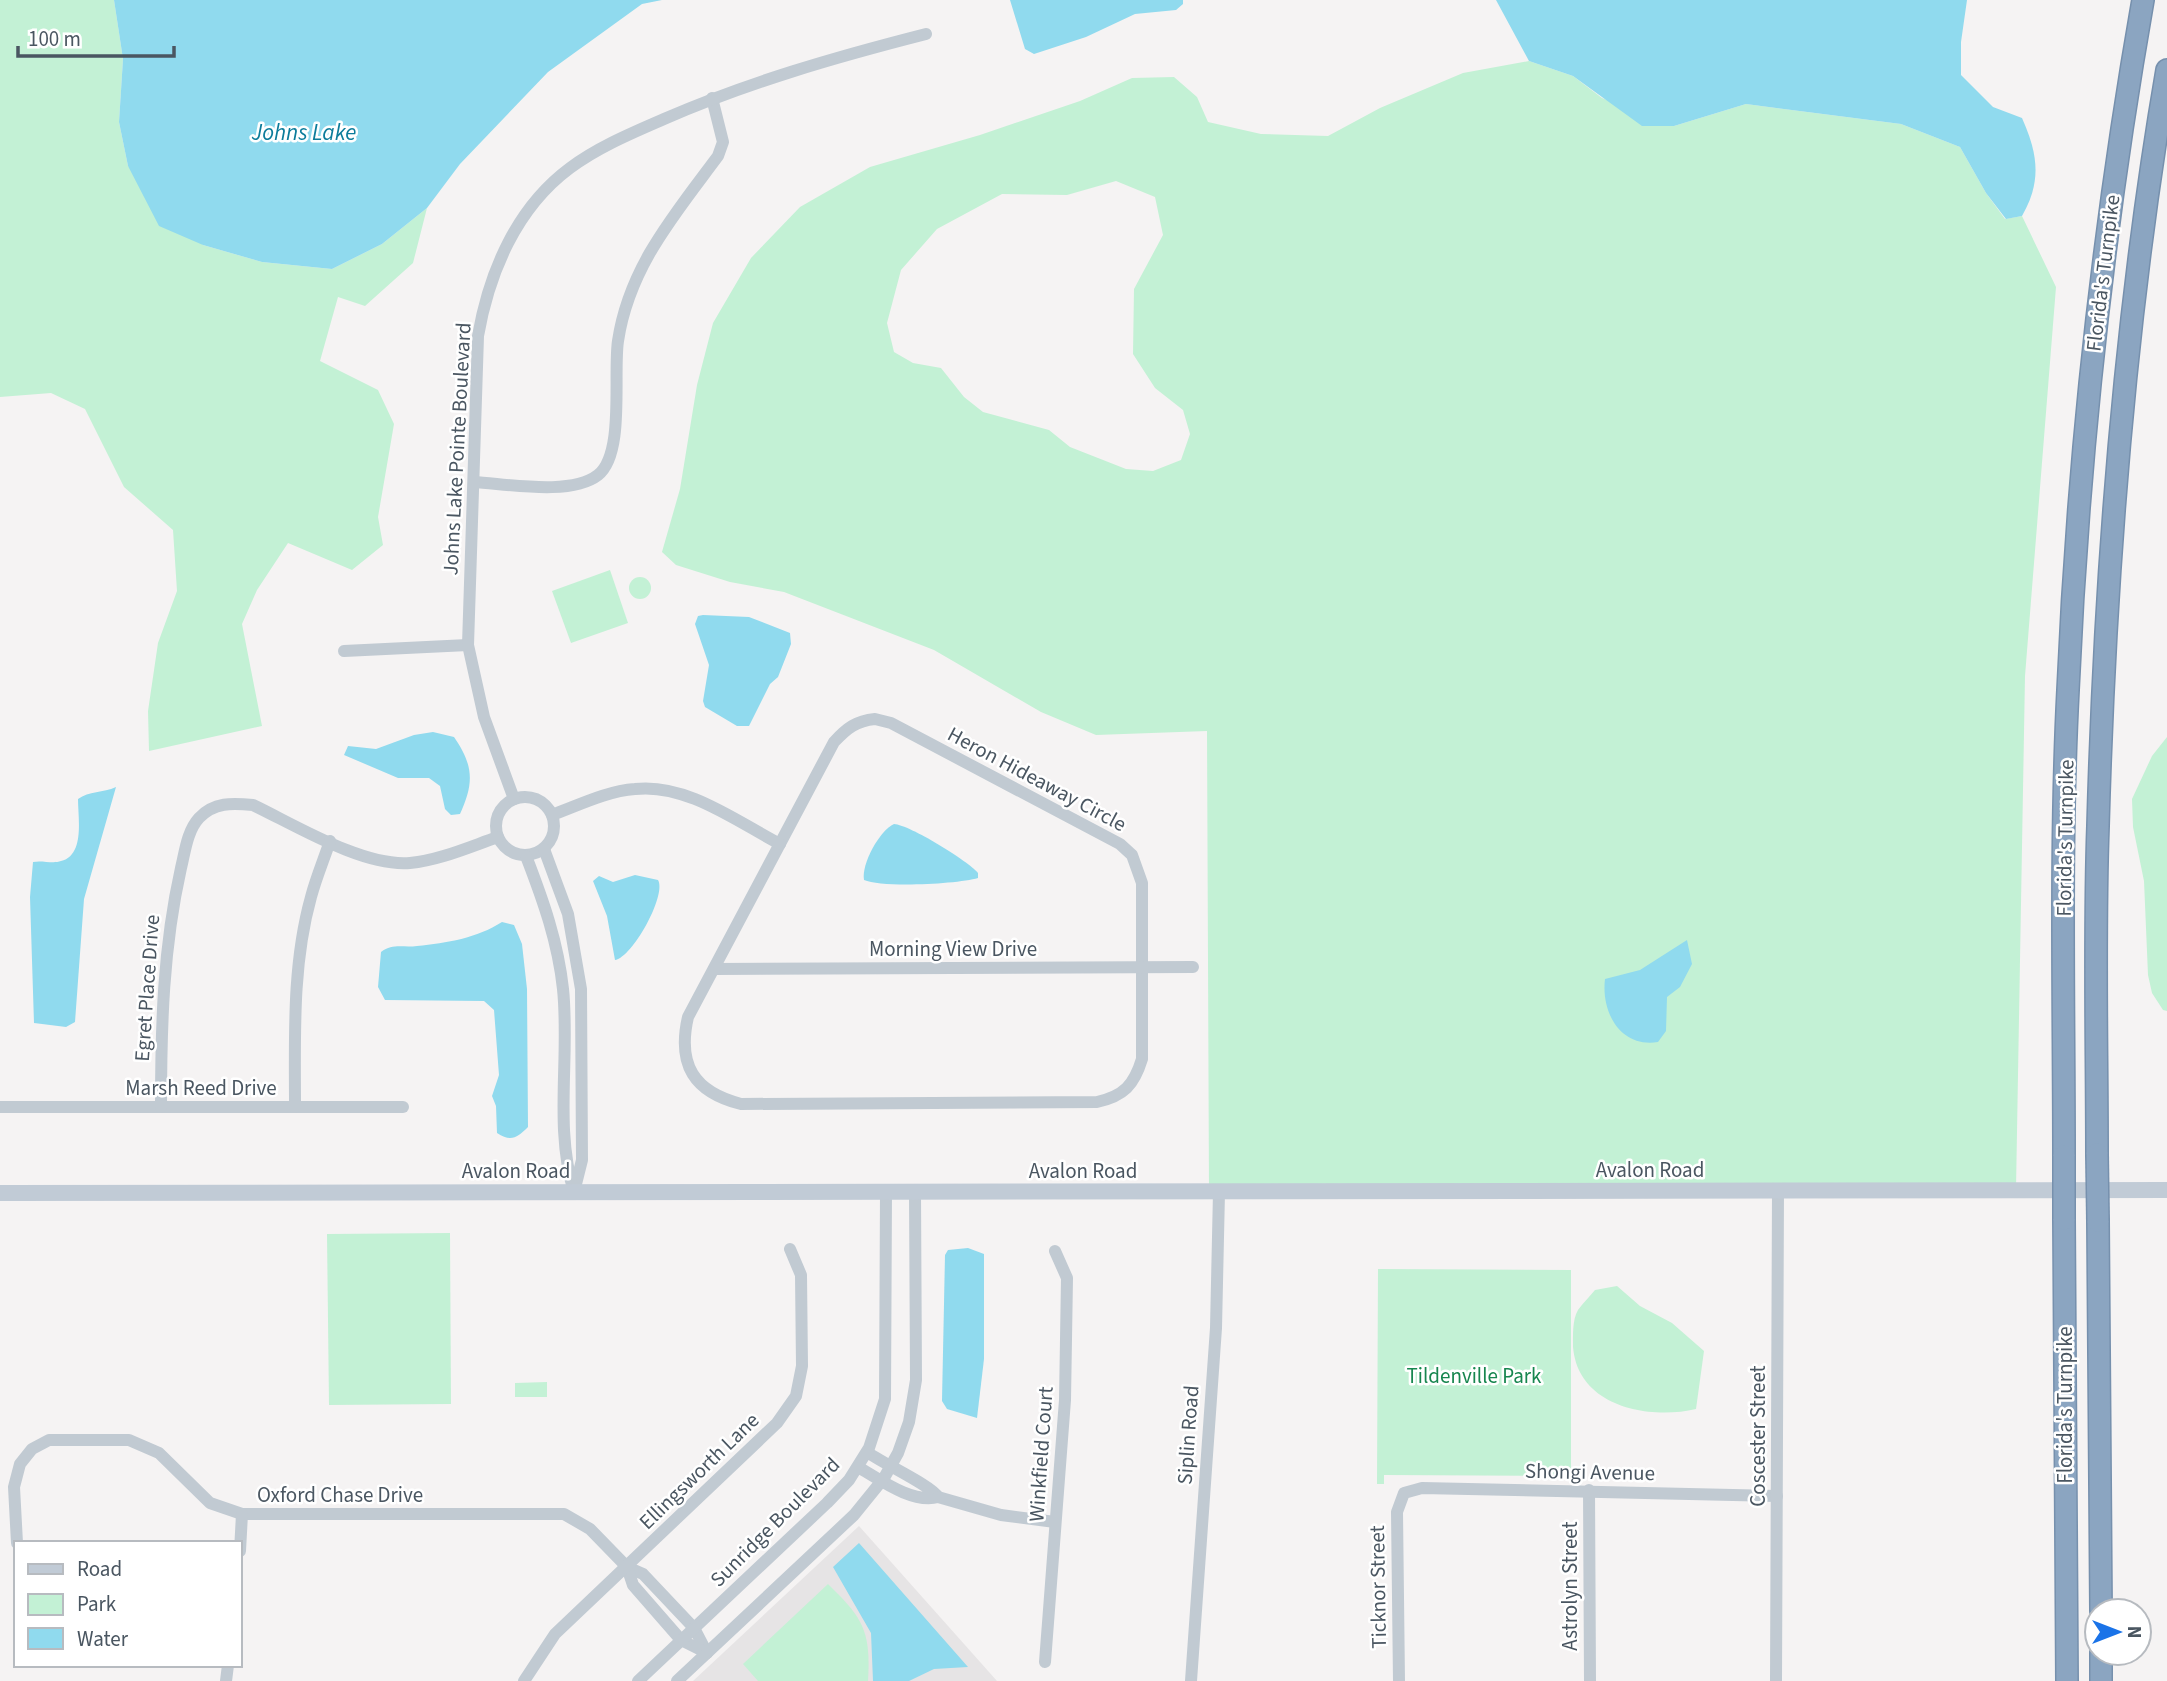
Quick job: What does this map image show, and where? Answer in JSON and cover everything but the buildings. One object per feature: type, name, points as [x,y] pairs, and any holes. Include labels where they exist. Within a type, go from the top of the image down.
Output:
[{"type":"highway","name":"Florida's Turnpike","points":[[2067,1681],[2064,1219],[2066,774],[2075,548],[2105,244],[2143,0]]},
{"type":"highway","name":"Florida's Turnpike","points":[[2101,1597],[2098,829],[2110,551],[2122,410],[2167,70]]},
{"type":"main road","name":"Avalon Road","points":[[0,1193],[2167,1190]]},
{"type":"street","name":"Johns Lake Pointe Boulevard","points":[[514,799],[484,717],[468,645],[478,336],[485,298],[502,252],[533,205],[569,169],[621,137],[712,98],[809,64],[926,34]]},
{"type":"street","points":[[474,482],[569,487],[586,483],[601,473],[609,460],[614,441],[617,344],[624,311],[637,274],[652,245],[718,156],[723,142],[712,98]]},
{"type":"street","points":[[344,651],[468,645]]},
{"type":"street","name":"Heron Hideaway Circle","points":[[862,720],[891,723],[1120,844],[1132,855],[1142,883],[1142,1059],[1137,1077],[1127,1091],[1097,1102],[741,1104],[706,1090],[693,1076],[685,1058],[683,1037],[688,1017],[780,844],[834,741],[846,728],[862,720]]},
{"type":"street","points":[[552,815],[615,792],[657,788],[701,802],[780,844]]},
{"type":"street","points":[[514,799],[536,799],[552,815],[555,828],[544,849],[526,856],[505,847],[498,837],[498,817],[504,807],[514,799]]},
{"type":"street","name":"Egret Place Drive","points":[[161,1107],[162,1012],[170,916],[188,837],[197,820],[213,807],[232,803],[253,805],[383,862],[407,863],[436,859],[498,837]]},
{"type":"street","points":[[295,1107],[295,1002],[301,949],[311,898],[330,841]]},
{"type":"street","points":[[544,849],[568,914],[578,956],[583,1030],[583,1160],[574,1192]]},
{"type":"street","points":[[526,856],[552,926],[563,990],[565,1160],[574,1192]]},
{"type":"street","name":"Morning View Drive","points":[[714,969],[1193,967]]},
{"type":"street","points":[[565,1030],[583,1030]]},
{"type":"street","name":"Marsh Reed Drive","points":[[0,1108],[403,1107]]},
{"type":"street","name":"Coscester Street","points":[[1776,1681],[1778,1190]]},
{"type":"street","name":"Sunridge Boulevard","points":[[638,1681],[827,1503],[858,1467],[867,1452],[881,1417],[887,1383],[886,1192]]},
{"type":"street","points":[[677,1681],[853,1516],[890,1468],[909,1422],[916,1380],[915,1192]]},
{"type":"street","name":"Siplin Road","points":[[1191,1681],[1216,1328],[1219,1192]]},
{"type":"street","name":"Ellingsworth Lane","points":[[524,1681],[555,1634],[777,1423],[796,1396],[802,1366],[801,1275],[790,1249]]},
{"type":"street","name":"Winkfield Court","points":[[1045,1662],[1065,1400],[1067,1278],[1055,1251]]},
{"type":"street","name":"Oxford Chase Drive","points":[[17,1541],[14,1487],[20,1464],[32,1449],[49,1440],[129,1440],[159,1453],[210,1503],[242,1514],[564,1514],[590,1529],[627,1567],[643,1574],[694,1629],[707,1653]]},
{"type":"street","points":[[867,1452],[890,1468],[933,1489],[938,1497]]},
{"type":"street","points":[[858,1467],[911,1494],[938,1497],[1001,1515],[1055,1522]]},
{"type":"street","name":"Shongi Avenue","points":[[1404,1493],[1422,1488],[1777,1496]]},
{"type":"street","name":"Astrolyn Street","points":[[1588,1490],[1590,1681]]},
{"type":"street","name":"Ticknor Street","points":[[1399,1681],[1397,1512],[1404,1493]]},
{"type":"street","points":[[241,1541],[242,1514]]},
{"type":"street","name":"Oxford Chase Drive","points":[[627,1567],[633,1585],[681,1640],[707,1653]]},
{"type":"street","points":[[654,1608],[665,1597]]},
{"type":"shaded area","points":[[859,1526],[997,1681],[693,1681]]},
{"type":"green space","points":[[0,0],[114,0],[123,59],[119,122],[128,166],[203,245],[262,262],[332,269],[382,244],[427,208],[413,263],[365,306],[338,297],[320,361],[378,390],[394,424],[378,517],[383,545],[352,570],[288,543],[257,590],[242,624],[262,726],[149,751],[148,711],[158,643],[177,591],[173,530],[124,487],[85,409],[51,393],[0,397]]},
{"type":"green space","points":[[1529,61],[1573,76],[1602,98],[1674,126],[1746,104],[1901,124],[1960,147],[1986,193],[2005,219],[2022,216],[2056,287],[2025,676],[2016,1189],[1209,1192],[1207,731],[1096,735],[1041,712],[934,650],[784,592],[730,582],[676,565],[662,552],[680,489],[697,385],[713,323],[751,258],[800,207],[870,167],[980,135],[1080,101],[1132,78],[1174,77],[1197,97],[1208,122],[1261,134],[1328,136],[1380,108],[1463,73]],"holes":[[[1116,181],[1155,197],[1163,235],[1134,289],[1133,354],[1155,388],[1183,410],[1190,434],[1181,460],[1153,471],[1126,469],[1070,447],[1049,430],[983,412],[964,397],[941,368],[913,363],[894,352],[887,323],[901,270],[937,229],[1002,194],[1067,195]]]},
{"type":"green space","points":[[610,570],[628,623],[571,643],[552,591]]},
{"type":"green space","points":[[636,577],[644,577],[651,584],[651,592],[644,599],[636,599],[629,592],[629,584]]},
{"type":"green space","points":[[2167,737],[2167,1011],[2163,1010],[2152,993],[2148,975],[2144,881],[2133,827],[2132,799],[2152,756]]},
{"type":"green space","points":[[450,1233],[451,1404],[329,1405],[327,1234]]},
{"type":"green space","name":"Tildenville Park","points":[[1378,1269],[1571,1270],[1571,1476],[1384,1475],[1384,1484],[1377,1484]]},
{"type":"green space","points":[[1617,1286],[1640,1306],[1672,1323],[1704,1351],[1696,1409],[1677,1412],[1638,1410],[1619,1405],[1588,1384],[1578,1367],[1573,1347],[1575,1319],[1578,1310],[1595,1290]]},
{"type":"green space","points":[[547,1382],[547,1397],[515,1397],[515,1383]]},
{"type":"green space","points":[[828,1584],[849,1606],[862,1626],[868,1650],[868,1681],[758,1681],[743,1664]]},
{"type":"water","name":"Johns Lake","points":[[114,0],[662,0],[642,4],[548,72],[460,164],[427,208],[382,244],[332,269],[262,262],[203,245],[159,226],[128,166],[119,122],[123,59]]},
{"type":"water","points":[[1010,0],[1183,0],[1183,4],[1176,10],[1135,14],[1086,37],[1034,54],[1025,49]]},
{"type":"water","points":[[1496,0],[1967,0],[1961,42],[1961,75],[1993,107],[2022,118],[2032,144],[2036,167],[2033,191],[2022,216],[2006,219],[1986,193],[1960,147],[1901,124],[1746,104],[1674,126],[1642,126],[1573,76],[1529,61]]},
{"type":"water","points":[[698,616],[749,617],[790,633],[791,644],[778,677],[770,684],[749,726],[737,726],[705,707],[703,701],[709,665],[695,624]]},
{"type":"water","points":[[433,732],[454,737],[468,766],[470,784],[460,814],[451,815],[445,809],[440,786],[429,778],[398,778],[344,755],[348,746],[376,749],[414,735]]},
{"type":"water","points":[[116,787],[84,899],[75,1022],[66,1027],[34,1023],[30,897],[33,862],[58,862],[69,857],[77,844],[78,799]]},
{"type":"water","points":[[894,824],[912,830],[951,852],[972,867],[978,873],[978,878],[920,884],[887,884],[864,880],[865,865],[873,848],[883,833]]},
{"type":"water","points":[[635,875],[658,880],[657,899],[638,938],[622,957],[615,960],[607,916],[593,881],[599,876],[613,882]]},
{"type":"water","points":[[502,922],[514,925],[522,944],[527,989],[528,1127],[510,1138],[497,1133],[496,1106],[492,1096],[499,1075],[494,1010],[484,1001],[385,1000],[378,987],[381,952],[385,949],[461,939]]},
{"type":"water","points":[[1687,940],[1692,964],[1680,987],[1667,997],[1666,1031],[1658,1042],[1633,1039],[1623,1033],[1610,1015],[1606,1004],[1605,979],[1640,970]]},
{"type":"water","points":[[968,1248],[984,1254],[984,1359],[977,1418],[947,1409],[942,1401],[945,1255],[948,1250]]},
{"type":"water","points":[[859,1543],[968,1667],[934,1669],[909,1681],[873,1681],[871,1633],[833,1567]]}]
